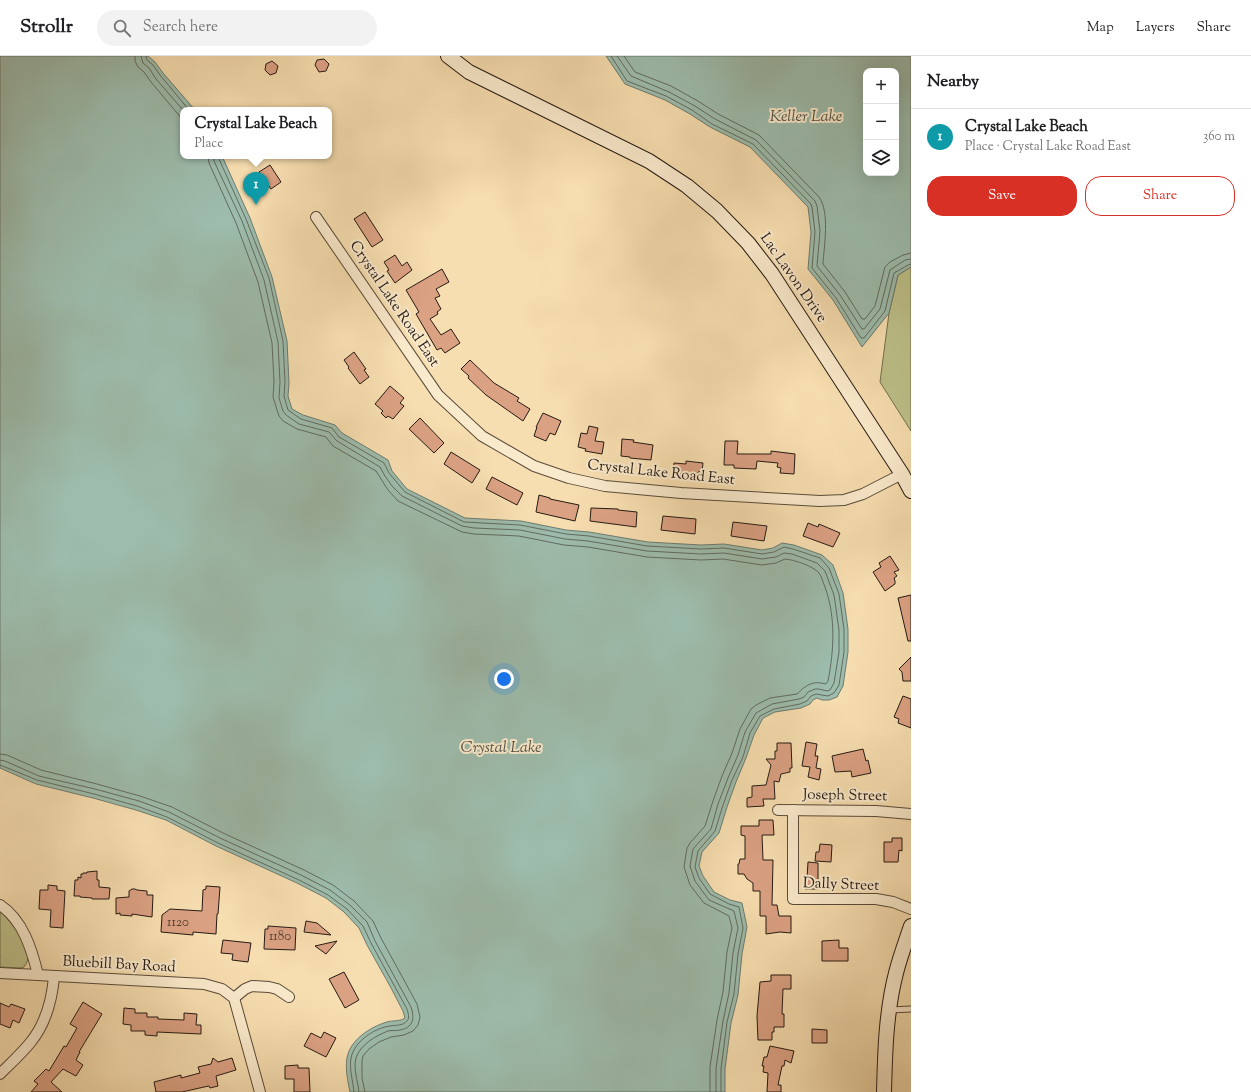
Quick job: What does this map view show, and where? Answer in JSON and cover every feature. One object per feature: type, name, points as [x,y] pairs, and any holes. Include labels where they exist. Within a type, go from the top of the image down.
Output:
[{"type":"street","name":"Lac Lavon Drive","points":[[448,56],[469,72],[649,162],[687,186],[717,211],[748,242],[772,274],[902,474],[911,491]]},
{"type":"street","name":"Crystal Lake Road East","points":[[316,216],[438,395],[482,436],[534,466],[569,478],[605,486],[681,493],[820,500],[844,500],[863,494],[902,474]]},
{"type":"street","name":"Joseph Street","points":[[778,810],[876,811],[911,814]]},
{"type":"street","name":"Dally Street","points":[[793,810],[793,898],[876,900],[893,902],[911,909]]},
{"type":"street","points":[[0,905],[14,918],[23,932],[32,950],[38,975]]},
{"type":"street","points":[[884,1092],[885,1045],[889,1010],[896,973],[911,926]]},
{"type":"street","name":"Bluebill Bay Road","points":[[0,973],[204,984],[222,989],[234,998]]},
{"type":"street","points":[[0,1074],[26,1048],[36,1034],[49,1005],[54,977]]},
{"type":"street","points":[[260,1092],[234,998],[245,989],[252,986],[277,989],[289,997]]},
{"type":"lane","points":[[889,1010],[911,1010]]},
{"type":"green space","points":[[911,267],[911,431],[880,382],[889,313],[898,275]]},
{"type":"green space","points":[[0,911],[16,929],[25,945],[28,953],[27,961],[24,967],[0,967]]},
{"type":"water","name":"Crystal Lake","points":[[0,56],[148,56],[155,62],[192,107],[180,107],[180,159],[223,159],[250,218],[272,277],[287,341],[289,383],[288,396],[292,409],[303,415],[335,425],[342,433],[388,460],[392,471],[407,489],[465,518],[521,521],[566,530],[589,532],[648,542],[701,545],[724,544],[762,550],[773,548],[782,543],[794,545],[822,555],[833,565],[843,593],[848,629],[848,652],[843,686],[837,697],[829,700],[817,698],[810,704],[801,708],[775,712],[763,718],[754,735],[736,782],[719,833],[702,852],[699,866],[703,876],[714,892],[730,900],[742,903],[747,927],[742,954],[738,995],[731,1023],[725,1069],[725,1092],[350,1092],[346,1062],[352,1045],[362,1035],[374,1027],[405,1018],[403,1011],[359,928],[344,912],[326,898],[297,883],[216,846],[166,820],[93,798],[36,784],[0,768]]},
{"type":"water","name":"Keller Lake","points":[[606,56],[911,56],[911,267],[898,275],[889,313],[862,347],[833,300],[808,269],[811,232],[808,207],[750,147],[710,127],[665,100],[625,84]]},
{"type":"building","points":[[324,59],[329,64],[326,71],[319,72],[315,65],[317,60]]},
{"type":"building","points":[[272,61],[278,66],[276,73],[270,75],[265,70],[266,64]]},
{"type":"building","points":[[270,165],[281,182],[271,189],[259,172]]},
{"type":"building","points":[[365,212],[383,240],[372,247],[354,219]]},
{"type":"building","points":[[395,255],[402,266],[407,262],[412,270],[395,283],[387,271],[389,270],[384,262]]},
{"type":"building","points":[[442,269],[449,282],[436,289],[440,296],[435,298],[441,309],[437,312],[438,314],[430,319],[441,335],[451,329],[460,343],[445,353],[441,348],[437,350],[416,314],[419,312],[406,290]]},
{"type":"building","points":[[354,352],[366,369],[364,370],[369,377],[360,384],[344,360]]},
{"type":"building","points":[[470,360],[494,383],[519,398],[517,401],[530,409],[523,421],[486,395],[468,378],[469,376],[461,369]]},
{"type":"building","points":[[390,386],[404,398],[400,403],[404,406],[393,419],[388,416],[386,418],[381,413],[383,411],[375,404]]},
{"type":"building","points":[[543,413],[561,421],[555,435],[550,433],[546,441],[534,436],[536,427]]},
{"type":"building","points":[[420,418],[444,443],[434,453],[409,429]]},
{"type":"building","points":[[589,426],[598,428],[595,441],[604,442],[602,454],[585,451],[586,449],[578,447],[581,433],[587,434]]},
{"type":"building","points":[[622,439],[634,440],[633,442],[653,445],[651,460],[621,456]]},
{"type":"building","points":[[725,441],[738,441],[737,454],[771,454],[771,451],[795,454],[794,474],[780,473],[781,468],[777,467],[778,463],[757,461],[756,469],[734,468],[734,465],[724,465]]},
{"type":"building","points":[[451,452],[480,470],[472,483],[444,464]]},
{"type":"building","points":[[686,461],[703,463],[702,472],[698,472],[698,476],[673,473],[674,463],[686,464]]},
{"type":"building","points":[[492,477],[523,493],[517,505],[486,489]]},
{"type":"building","points":[[539,495],[550,499],[579,505],[575,521],[536,512]]},
{"type":"building","points":[[591,508],[618,509],[637,512],[636,527],[590,521]]},
{"type":"building","points":[[663,516],[696,519],[695,534],[661,530]]},
{"type":"building","points":[[733,522],[767,526],[764,541],[731,536]]},
{"type":"building","points":[[808,523],[818,527],[819,524],[840,533],[833,547],[803,536]]},
{"type":"building","points":[[890,556],[899,570],[894,572],[897,576],[894,578],[895,584],[885,591],[873,572],[881,567],[879,563]]},
{"type":"building","points":[[911,595],[911,641],[908,641],[898,598]]},
{"type":"building","points":[[911,657],[911,681],[903,681],[902,672],[899,669]]},
{"type":"building","points":[[903,696],[911,699],[911,728],[898,723],[899,719],[894,717]]},
{"type":"building","points":[[806,742],[817,744],[815,756],[818,756],[816,768],[821,769],[819,780],[808,777],[810,767],[802,766]]},
{"type":"building","points":[[777,743],[791,743],[792,768],[790,768],[790,772],[781,774],[779,782],[774,781],[775,799],[763,799],[764,806],[747,807],[747,798],[752,797],[752,786],[766,785],[771,765],[766,759],[775,759]]},
{"type":"building","points":[[863,749],[866,761],[868,760],[871,773],[852,777],[851,771],[835,772],[832,756]]},
{"type":"building","points":[[759,820],[773,820],[774,835],[762,835],[763,860],[773,860],[772,905],[777,905],[779,916],[791,916],[791,933],[780,932],[766,934],[766,916],[760,916],[760,891],[753,891],[753,883],[747,879],[744,874],[738,874],[738,864],[740,859],[745,859],[745,836],[741,835],[741,826],[759,826]]},
{"type":"building","points":[[892,838],[902,838],[902,851],[899,850],[898,862],[884,862],[884,842],[892,842]]},
{"type":"building","points":[[820,844],[832,845],[831,862],[815,861],[816,852],[819,852]]},
{"type":"building","points":[[808,862],[818,863],[818,889],[805,889],[804,878],[807,878]]},
{"type":"building","points":[[97,871],[99,887],[110,888],[109,899],[92,899],[74,896],[75,880],[78,880],[78,877],[81,878],[81,874],[83,873]]},
{"type":"building","points":[[48,885],[57,886],[57,890],[65,891],[63,928],[50,927],[51,910],[39,909],[40,890],[48,890]]},
{"type":"building","points":[[206,886],[220,887],[216,934],[193,932],[193,935],[161,932],[162,915],[170,909],[202,911],[203,890],[206,889]]},
{"type":"building","points":[[132,889],[147,891],[147,895],[153,895],[152,917],[132,914],[132,916],[120,915],[120,913],[116,914],[116,898],[129,897],[129,891]]},
{"type":"building","points":[[306,921],[317,923],[331,935],[304,932]]},
{"type":"building","points":[[268,926],[296,928],[295,950],[264,949],[265,929],[268,929]]},
{"type":"building","points":[[223,940],[251,943],[248,962],[232,960],[233,954],[221,953]]},
{"type":"building","points":[[839,940],[839,948],[848,948],[848,961],[822,961],[822,941]]},
{"type":"building","points":[[337,941],[326,954],[315,946]]},
{"type":"building","points":[[344,972],[359,1000],[345,1008],[329,979]]},
{"type":"building","points":[[771,975],[791,975],[791,989],[783,989],[782,1014],[784,1014],[784,1027],[774,1027],[774,1032],[772,1032],[772,1040],[758,1040],[757,1016],[760,982],[771,981]]},
{"type":"building","points":[[83,1002],[102,1014],[79,1052],[76,1060],[83,1065],[76,1076],[63,1069],[51,1082],[62,1092],[31,1092],[38,1084],[34,1081],[46,1069],[49,1071],[77,1028],[70,1024]]},
{"type":"building","points":[[0,1003],[9,1007],[11,1004],[25,1009],[19,1023],[13,1020],[10,1028],[0,1024]]},
{"type":"building","points":[[124,1008],[135,1009],[135,1013],[147,1013],[147,1017],[158,1017],[158,1019],[184,1020],[184,1013],[197,1014],[196,1025],[201,1025],[201,1034],[157,1032],[157,1036],[145,1035],[145,1031],[131,1031],[131,1025],[123,1024]]},
{"type":"building","points":[[812,1029],[827,1030],[827,1043],[812,1043]]},
{"type":"building","points":[[324,1032],[336,1038],[326,1057],[304,1046],[311,1033],[321,1038]]},
{"type":"building","points":[[770,1046],[794,1051],[791,1063],[785,1060],[784,1066],[782,1066],[778,1085],[781,1085],[781,1092],[767,1092],[768,1073],[763,1072],[764,1066],[762,1066],[764,1057],[767,1057]]},
{"type":"building","points":[[213,1058],[218,1062],[232,1058],[236,1070],[216,1076],[218,1086],[210,1088],[209,1086],[182,1092],[156,1092],[154,1082],[181,1075],[181,1078],[200,1073],[198,1067],[211,1064]]},
{"type":"building","points":[[298,1065],[298,1068],[309,1068],[310,1092],[294,1092],[294,1079],[285,1079],[285,1066]]},
{"type":"place","name":"Crystal Lake Beach","points":[[256,205]]}]
